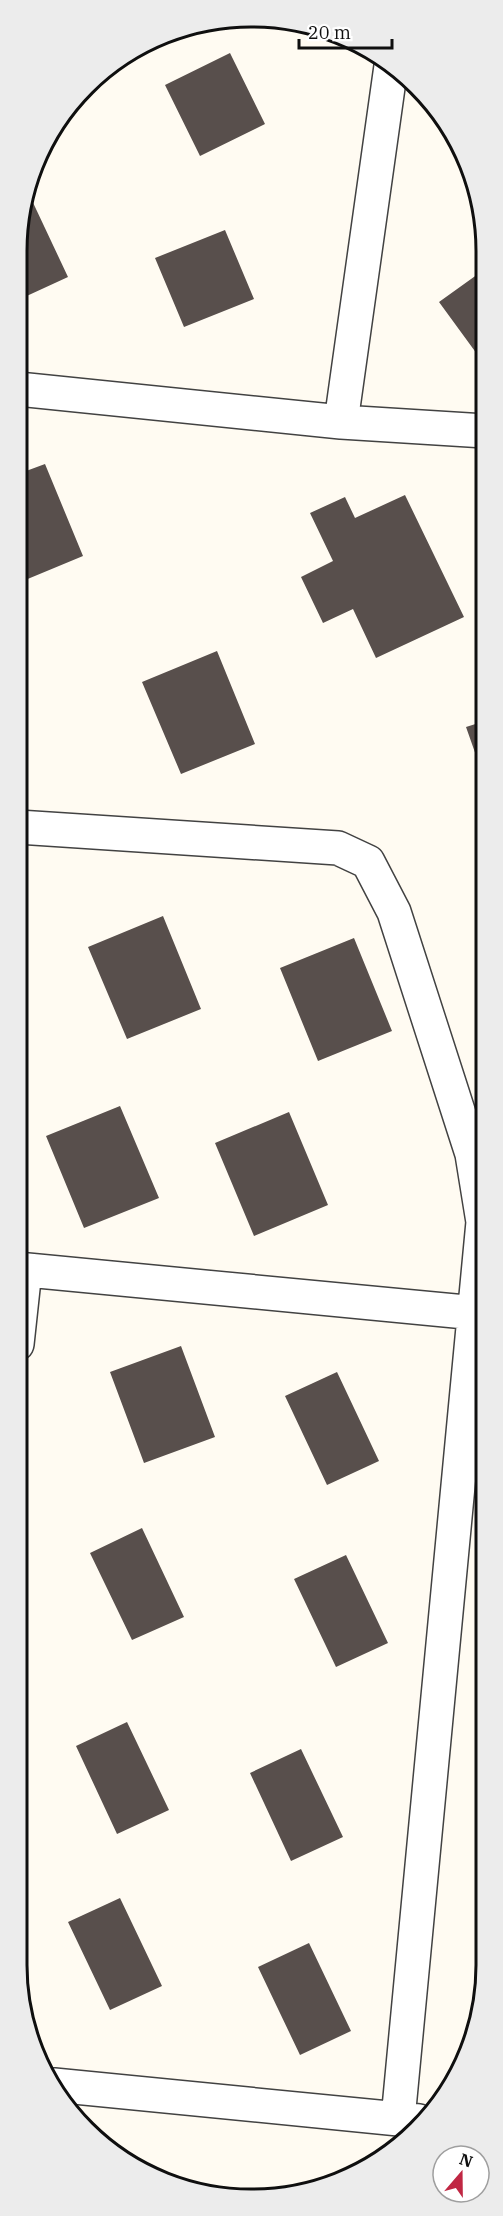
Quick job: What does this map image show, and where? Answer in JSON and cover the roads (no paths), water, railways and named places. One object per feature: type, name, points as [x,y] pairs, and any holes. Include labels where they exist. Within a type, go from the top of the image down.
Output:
[{"type":"street","points":[[341,422],[390,75]]},
{"type":"street","points":[[27,390],[341,422],[476,430]]},
{"type":"street","points":[[27,828],[338,848],[369,862],[394,912],[471,1154],[476,1182]]},
{"type":"street","points":[[27,1271],[476,1313],[410,2120],[63,2086]]}]
